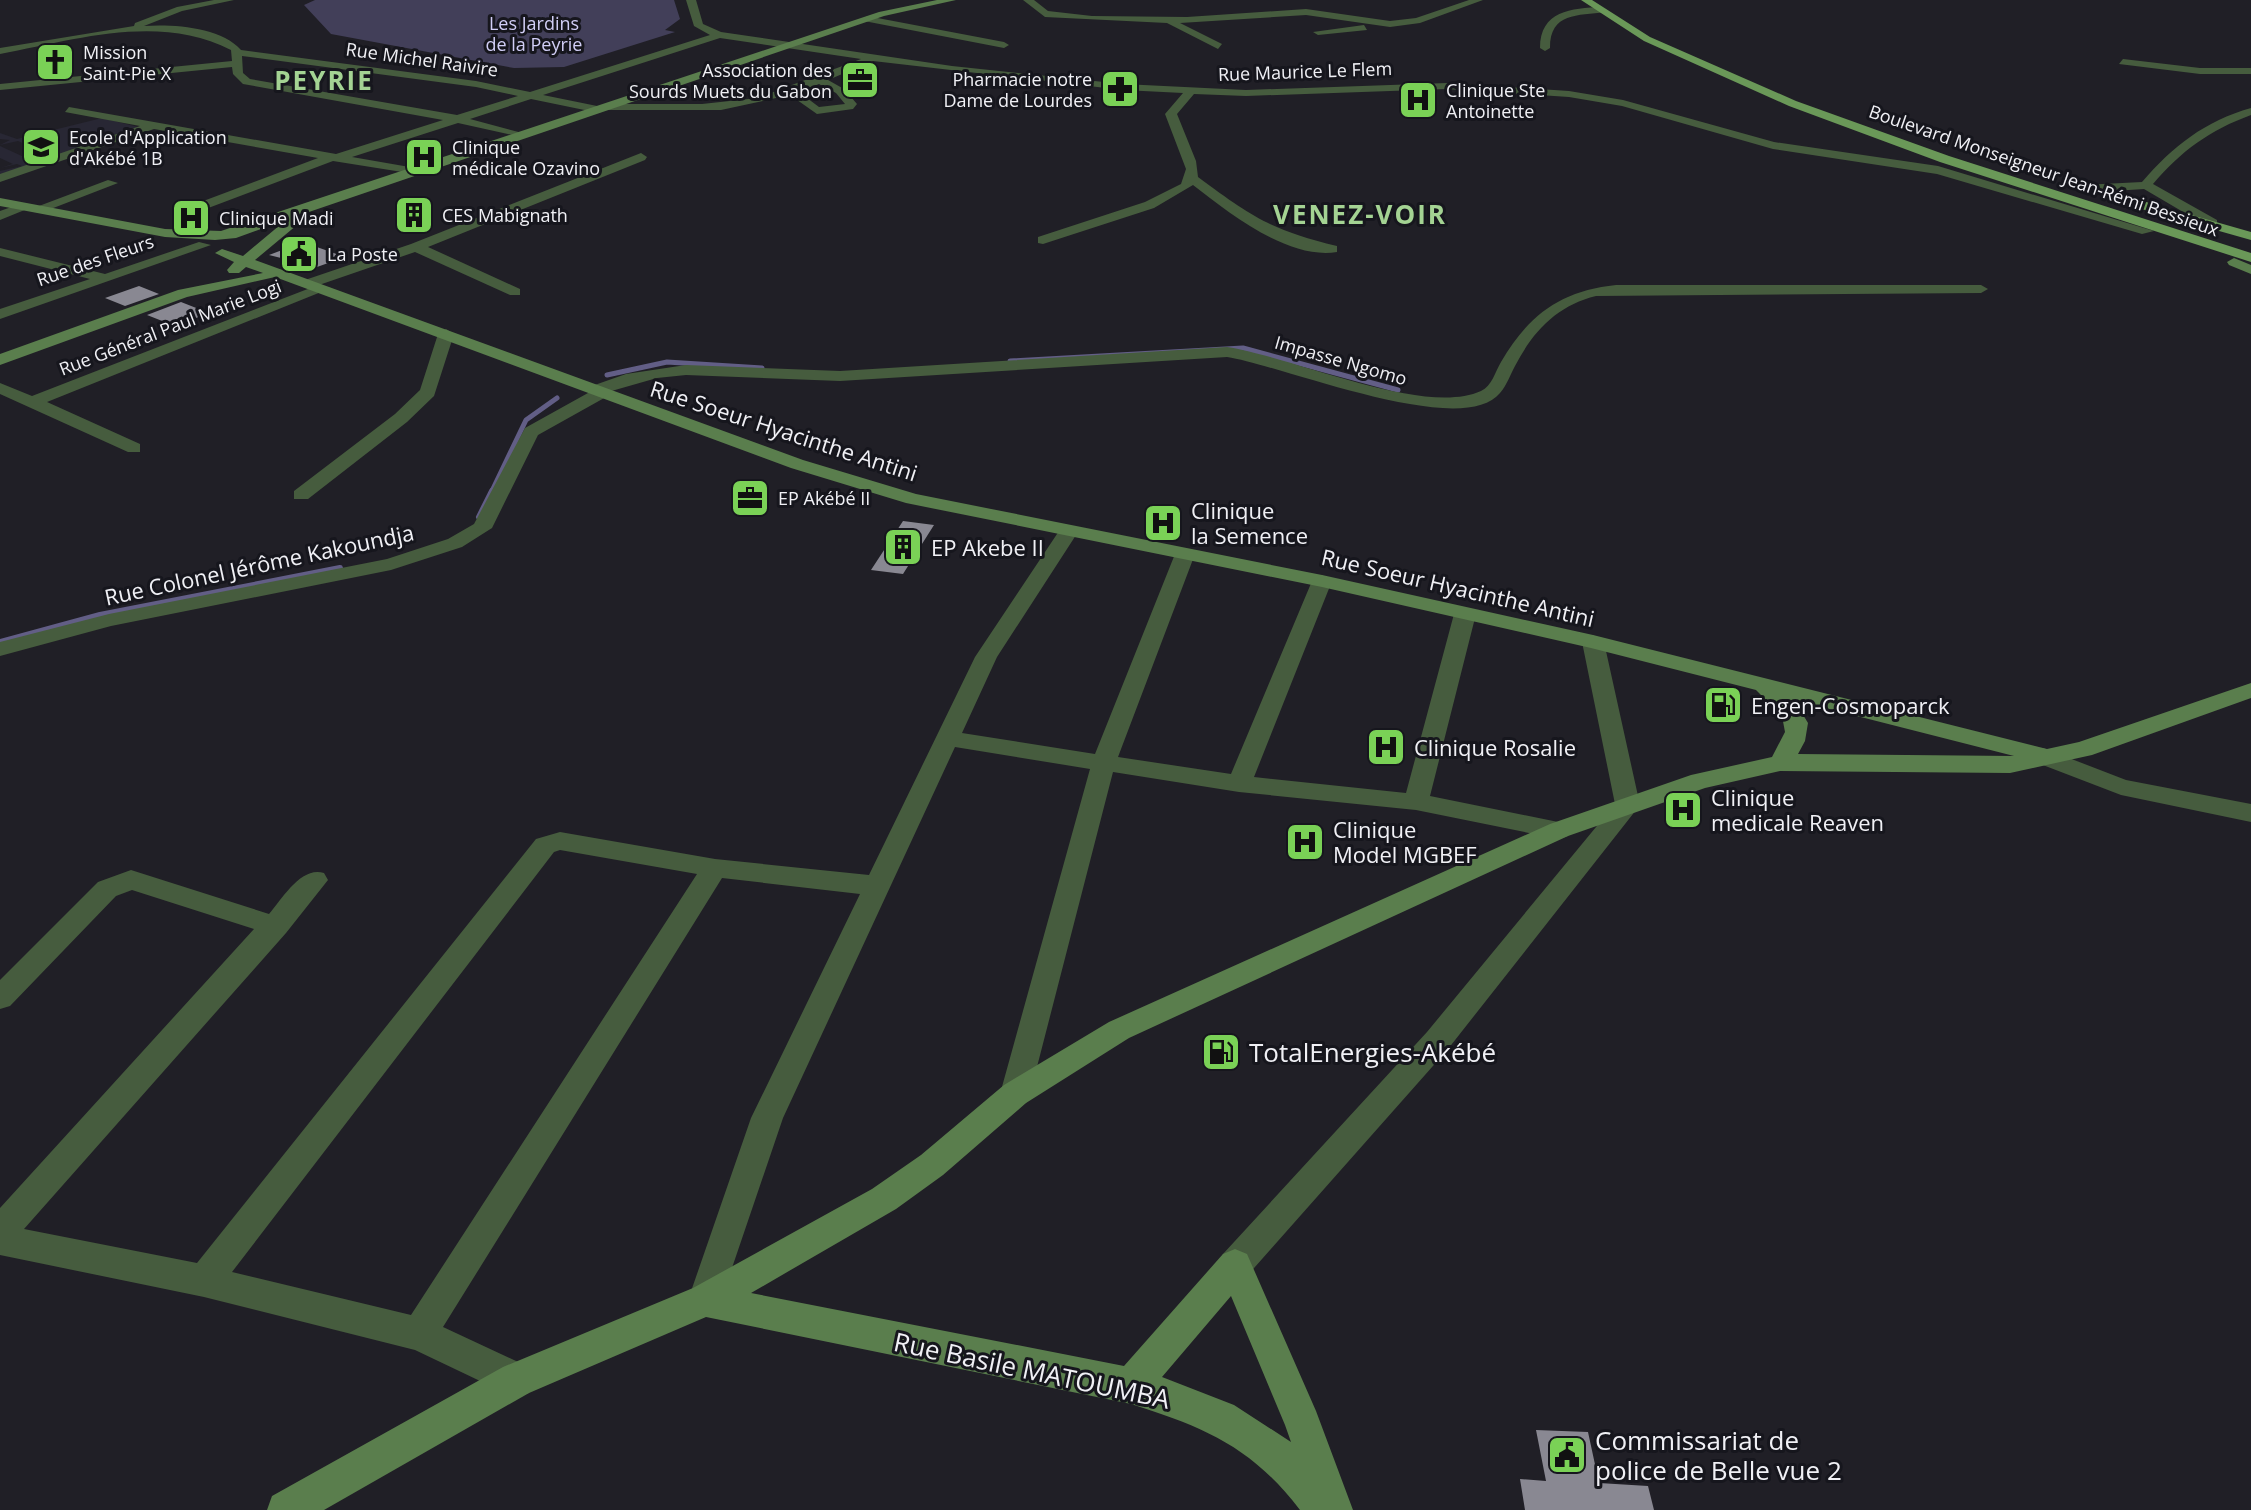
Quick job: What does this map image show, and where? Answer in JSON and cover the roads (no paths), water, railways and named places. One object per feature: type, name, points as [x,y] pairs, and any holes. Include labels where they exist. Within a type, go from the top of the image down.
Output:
[{"type":"main road","points":[[183,293],[215,270],[227,240],[330,201],[785,46],[867,19],[934,1],[951,0]]},
{"type":"main road","name":"Boulevard Monseigneur Jean-Rémi Bessieux","points":[[1586,0],[1643,37],[1668,49],[1827,114],[2094,206]]},
{"type":"main road","name":"Boulevard Monseigneur Jean-Rémi Bessieux","points":[[1827,114],[2251,247]]},
{"type":"main road","points":[[2021,174],[2186,215],[2251,236]]},
{"type":"main road","points":[[2005,189],[2115,210],[2186,215]]},
{"type":"main road","points":[[205,288],[243,263],[302,215],[330,201]]},
{"type":"main road","points":[[0,202],[165,233],[265,245]]},
{"type":"main road","points":[[2115,210],[2147,231],[2251,268]]},
{"type":"main road","name":"Boulevard Monseigneur Jean-Rémi Bessieux","points":[[2115,210],[2251,258]]},
{"type":"main road","points":[[227,240],[245,251],[265,245]]},
{"type":"main road","name":"Rue Soeur Hyacinthe Antini","points":[[227,240],[243,263],[317,286],[797,464],[880,490],[1068,532],[1322,581],[1593,642],[2043,756]]},
{"type":"main road","points":[[265,245],[261,262],[278,274]]},
{"type":"main road","points":[[0,360],[183,293],[278,274]]},
{"type":"main road","points":[[1759,684],[1780,699],[1793,713],[1799,727],[1794,744],[1780,763]]},
{"type":"main road","points":[[286,1510],[516,1380],[705,1300],[884,1199],[932,1165],[1015,1094],[1062,1063],[1162,1008],[1559,830],[1727,774],[1780,763],[1838,761],[2010,765],[2084,749],[2251,690]]},
{"type":"main road","points":[[1131,1386],[1235,1265],[1303,1424],[1334,1510]]},
{"type":"main road","name":"Rue Basile MATOUMBA","points":[[705,1300],[1131,1386],[1236,1423],[1279,1455],[1322,1510]]},
{"type":"street","points":[[133,29],[159,15],[196,2],[229,0]]},
{"type":"street","points":[[691,0],[699,26],[719,35]]},
{"type":"street","points":[[1028,0],[1040,12],[1053,15],[1169,21],[1306,12],[1390,24]]},
{"type":"street","points":[[1318,32],[1417,21],[1478,0]]},
{"type":"street","points":[[1545,48],[1548,24],[1556,16],[1570,11],[1602,10]]},
{"type":"street","points":[[867,19],[1004,45],[952,69]]},
{"type":"street","points":[[1169,21],[1218,46]]},
{"type":"street","points":[[0,51],[133,29],[192,33],[226,43],[238,58],[241,78],[257,85],[458,119],[522,136]]},
{"type":"street","points":[[203,206],[334,157],[719,35]]},
{"type":"street","name":"Rue Maurice Le Flem","points":[[719,35],[1048,81],[1191,91],[1447,86],[1569,94],[1634,106],[1751,141],[1912,164],[2147,231]]},
{"type":"street","points":[[181,69],[185,55]]},
{"type":"street","points":[[0,87],[181,69],[238,58]]},
{"type":"street","name":"Rue Michel Raivire","points":[[238,58],[533,94],[603,108],[733,105],[790,90],[873,58]]},
{"type":"street","points":[[2123,62],[2200,71],[2251,71]]},
{"type":"street","points":[[790,90],[817,111],[853,106],[840,91],[818,79]]},
{"type":"street","points":[[1191,91],[1171,118],[1172,129],[1186,150],[1192,178],[1262,231],[1288,241],[1332,249]]},
{"type":"street","points":[[69,110],[417,172]]},
{"type":"street","points":[[2083,189],[2114,190],[2146,185],[2174,152],[2231,117],[2251,113]]},
{"type":"street","points":[[0,178],[149,125]]},
{"type":"street","name":"Rue Général Paul Marie Logi","points":[[30,403],[641,157]]},
{"type":"street","points":[[1043,240],[1167,198],[1182,190],[1192,178]]},
{"type":"street","points":[[0,216],[112,183]]},
{"type":"street","points":[[2146,185],[2212,223]]},
{"type":"street","name":"Rue des Fleurs","points":[[0,314],[227,240]]},
{"type":"street","points":[[416,247],[515,292]]},
{"type":"street","points":[[0,252],[105,278]]},
{"type":"street","name":"Impasse Ngomo","points":[[598,392],[630,377],[678,368],[839,376],[1210,352],[1276,360],[1389,396],[1454,404],[1490,394],[1511,358],[1552,307],[1580,293],[1616,289],[1981,289]]},
{"type":"street","points":[[301,495],[401,418],[428,392],[446,334]]},
{"type":"street","points":[[0,388],[134,448]]},
{"type":"street","name":"Rue Colonel Jérôme Kakoundja","points":[[0,649],[109,620],[391,564],[455,543],[482,528],[531,432],[598,392]]},
{"type":"street","points":[[705,1300],[767,1118],[950,739],[986,657],[1068,532]]},
{"type":"street","points":[[1015,1094],[1103,765],[1185,554]]},
{"type":"street","points":[[1239,784],[1322,581]]},
{"type":"street","points":[[1416,802],[1465,614]]},
{"type":"street","points":[[1235,1265],[1331,1164],[1419,1062],[1552,904],[1628,805],[1593,642]]},
{"type":"street","points":[[950,739],[1239,784],[1416,802],[1559,830]]},
{"type":"street","points":[[2043,756],[2121,787],[2251,813]]},
{"type":"street","points":[[204,1281],[540,849],[560,841],[715,868],[877,886]]},
{"type":"street","points":[[419,1334],[715,868]]},
{"type":"street","points":[[0,998],[107,889],[121,882],[131,880],[276,926]]},
{"type":"street","points":[[0,1232],[315,880]]},
{"type":"street","points":[[0,1240],[204,1281],[419,1334],[516,1380]]},
{"type":"waterway","points":[[1010,361],[1243,348],[1398,390]]},
{"type":"waterway","points":[[607,375],[667,362],[762,368]]},
{"type":"waterway","points":[[491,493],[526,420],[557,398]]},
{"type":"waterway","points":[[479,517],[491,493]]},
{"type":"waterway","points":[[0,642],[100,615],[340,568]]},
{"type":"place","name":"Mission Saint-Pie X","points":[[55,62]]},
{"type":"place","name":"Association des Sourds Muets du Gabon","points":[[860,80]]},
{"type":"place","name":"Pharmacie notre Dame de Lourdes","points":[[1120,89]]},
{"type":"place","name":"Clinique Ste Antoinette","points":[[1418,100]]},
{"type":"place","name":"Ecole d'Application d'Akébé 1B","points":[[41,147]]},
{"type":"place","name":"Clinique médicale Ozavino","points":[[424,157]]},
{"type":"place","name":"CES Mabignath","points":[[414,215]]},
{"type":"place","name":"Clinique Madi","points":[[191,218]]},
{"type":"place","name":"La Poste","points":[[299,254]]},
{"type":"place","name":"EP Akébé II","points":[[750,498]]},
{"type":"place","name":"Clinique la Semence","points":[[1163,523]]},
{"type":"place","name":"EP Akebe II","points":[[903,547]]},
{"type":"place","name":"Engen-Cosmoparck","points":[[1723,705]]},
{"type":"place","name":"Clinique Rosalie","points":[[1386,747]]},
{"type":"place","name":"Clinique medicale Reaven","points":[[1683,810]]},
{"type":"place","name":"Clinique Model MGBEF","points":[[1305,842]]},
{"type":"place","name":"TotalEnergies-Akébé","points":[[1221,1052]]},
{"type":"place","name":"Commissariat de police de Belle vue 2","points":[[1567,1455]]},
{"type":"district","name":"PEYRIE","points":[[324,80]]},
{"type":"district","name":"VENEZ-VOIR","points":[[1360,214]]},
{"type":"park label","name":"Les Jardins de la Peyrie","points":[[534,33]]}]
